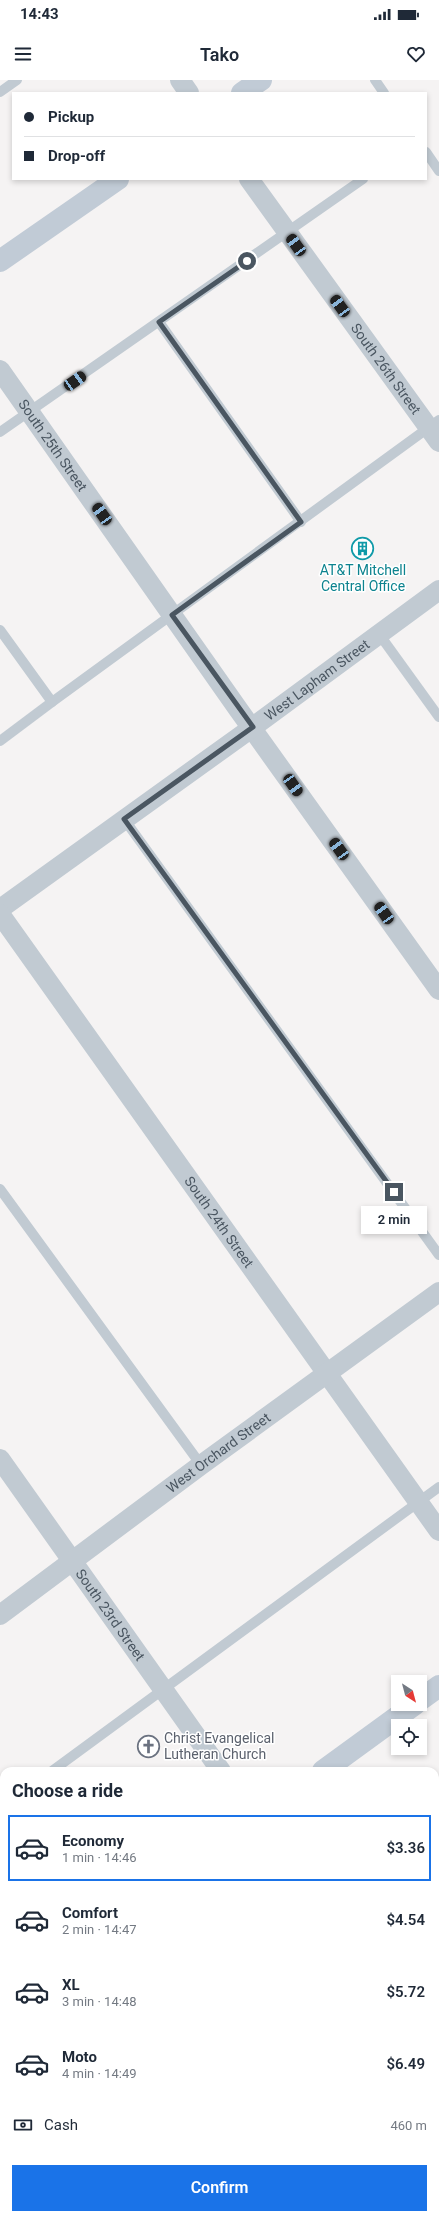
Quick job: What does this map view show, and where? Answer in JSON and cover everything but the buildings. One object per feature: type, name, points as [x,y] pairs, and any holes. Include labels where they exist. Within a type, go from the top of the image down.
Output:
[{"type":"street","points":[[180,80],[188,92]]},
{"type":"street","points":[[243,92],[261,80]]},
{"type":"street","points":[[0,261],[117,180]]},
{"type":"street","name":"South 26th Street","points":[[250,180],[287,233],[436,430]]},
{"type":"street","name":"South 25th Street","points":[[0,370],[31,412],[172,615],[439,990]]},
{"type":"street","name":"West Lapham Street","points":[[0,909],[253,727],[439,590]]},
{"type":"street","name":"South 24th Street","points":[[0,914],[439,1531]]},
{"type":"street","name":"West Orchard Street","points":[[0,1615],[201,1465],[439,1292]]},
{"type":"street","name":"South 23rd Street","points":[[0,1459],[218,1767]]},
{"type":"street","points":[[427,1695],[439,1686]]},
{"type":"street","points":[[336,1767],[406,1711]]},
{"type":"lane","points":[[0,92],[17,80]]},
{"type":"lane","points":[[375,80],[383,92]]},
{"type":"lane","points":[[427,153],[439,171]]},
{"type":"lane","points":[[0,432],[31,412],[362,180]]},
{"type":"lane","points":[[159,322],[301,522]]},
{"type":"lane","points":[[0,741],[301,522],[436,430]]},
{"type":"lane","points":[[0,630],[52,702]]},
{"type":"lane","points":[[379,634],[439,717]]},
{"type":"lane","points":[[124,819],[439,1255]]},
{"type":"lane","points":[[0,1189],[201,1465]]},
{"type":"lane","points":[[58,1767],[439,1487]]},
{"type":"place","name":"AT&T Mitchell Central Office","points":[[363,548]]},
{"type":"place","name":"Christ Evangelical Lutheran Church","points":[[148,1746]]},
{"type":"route","points":[[247,261],[159,322],[301,522],[172,615],[238,709],[253,727],[124,819],[394,1192]]}]
